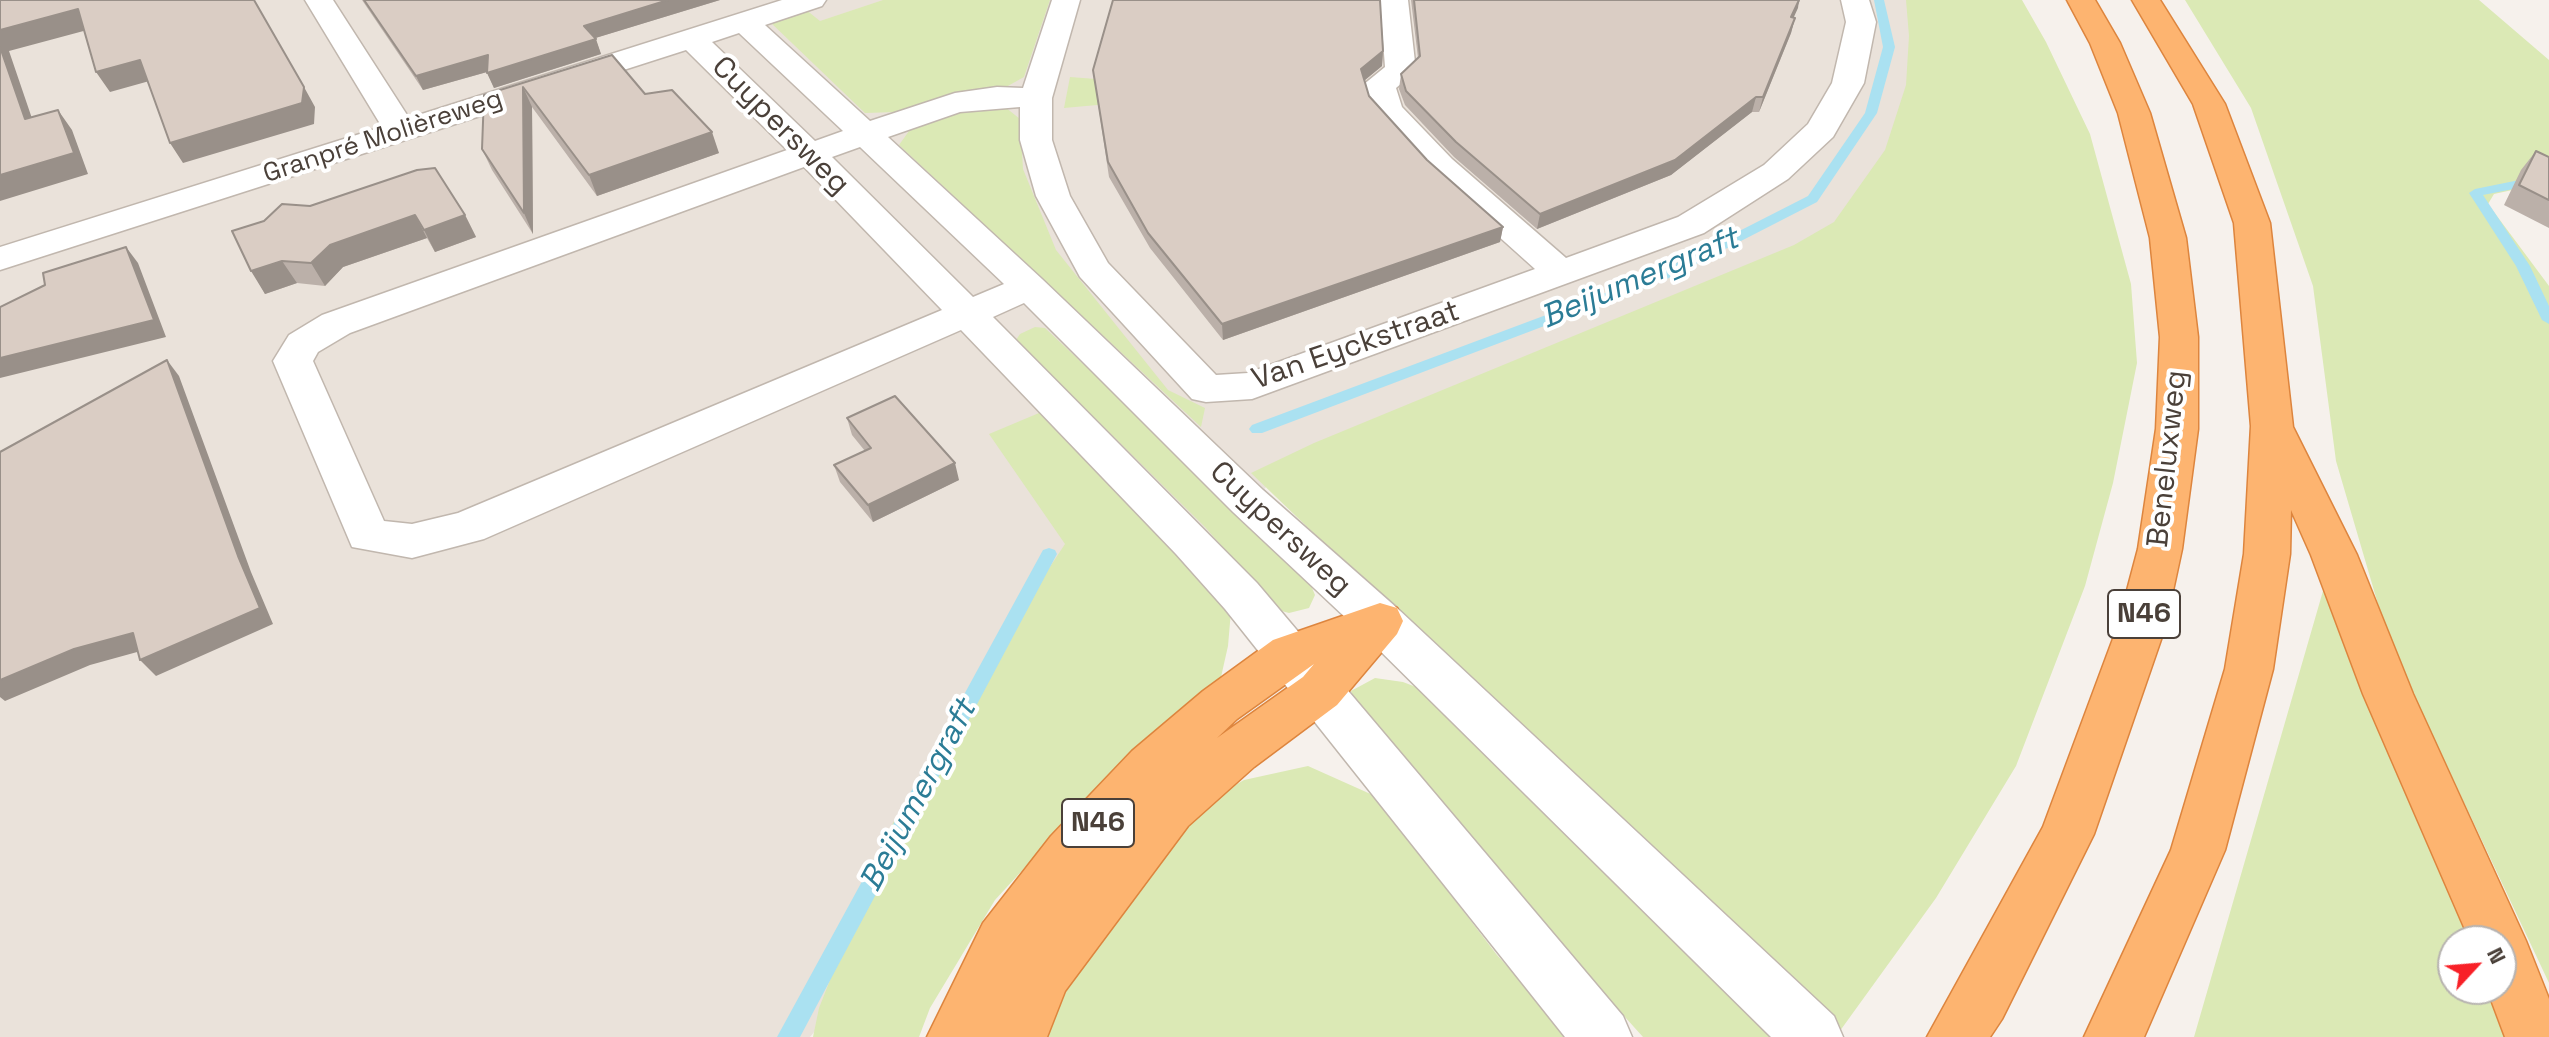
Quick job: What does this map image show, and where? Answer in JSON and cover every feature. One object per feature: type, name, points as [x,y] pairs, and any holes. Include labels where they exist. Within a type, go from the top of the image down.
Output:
[{"type":"highway","name":"Beneluxweg","points":[[1969,1018],[2067,834],[2141,628],[2160,549],[2177,429],[2179,337],[2174,277],[2162,213],[2134,113],[2105,43],[2081,0]]},
{"type":"highway","points":[[2114,1037],[2198,850],[2249,669],[2267,554],[2272,426],[2252,223],[2209,104],[2146,0]]},
{"type":"highway","points":[[2272,426],[2334,555],[2388,694],[2491,925]]},
{"type":"highway","name":"N46","points":[[957,1037],[1003,942],[1070,853],[1150,766],[1220,705],[1305,672],[1380,621]]},
{"type":"highway","name":"N46","points":[[1017,1037],[1044,973],[1169,810],[1236,752],[1305,672]]},
{"type":"highway","points":[[2517,991],[2535,1037]]},
{"type":"street","points":[[319,0],[401,131]]},
{"type":"street","name":"Granpré Molièreweg","points":[[0,259],[812,0]]},
{"type":"street","name":"Van Eyckstraat","points":[[1066,0],[1036,98],[1036,140],[1053,196],[1093,269],[1206,389],[1252,386],[1691,225],[1776,172],[1821,130],[1848,83],[1861,22],[1855,0]]},
{"type":"street","points":[[1394,0],[1401,71],[1379,85],[1387,110],[1440,166],[1562,274]]},
{"type":"street","name":"Cuypersweg","points":[[745,22],[1029,287],[1248,501],[1380,621],[1813,1037]]},
{"type":"street","name":"Cuypersweg","points":[[692,39],[810,154],[1192,542],[1305,672],[1602,1037]]},
{"type":"street","points":[[1029,287],[468,527],[412,541],[368,535],[293,361],[303,344],[336,324],[865,134],[955,103],[997,97],[1036,98]]},
{"type":"shaded area","points":[[0,0],[1914,0],[1930,105],[1831,236],[1277,474],[810,1037],[0,1037]]},
{"type":"green space","points":[[883,0],[1050,0],[1024,77],[1006,87],[948,95],[896,112],[865,113],[769,21],[805,9],[820,21]]},
{"type":"green space","points":[[1906,0],[2022,0],[2090,134],[2131,284],[2137,363],[2113,483],[2085,586],[2016,766],[1936,898],[1837,1035],[1251,473],[1314,443],[1794,245],[1834,222],[1885,150],[1906,85],[1909,36]]},
{"type":"green space","points":[[2185,0],[2479,0],[2549,60],[2549,182],[2494,194],[2488,204],[2549,286],[2549,983],[2390,645],[2336,461],[2313,286],[2251,108]]},
{"type":"green space","points":[[1070,77],[1096,79],[1319,85],[1064,108]]},
{"type":"green space","points":[[979,106],[1005,107],[1020,119],[1023,169],[1056,250],[1168,390],[1205,408],[1201,427],[899,145],[909,131],[926,120]]},
{"type":"green space","points":[[1035,327],[1045,328],[1252,523],[1310,583],[1315,595],[1309,608],[1289,613],[1278,610],[1205,527],[1016,340],[1020,334]]},
{"type":"green space","points":[[1039,413],[1231,611],[1221,677],[1094,792],[995,900],[930,1008],[919,1037],[813,1037],[819,1008],[890,828],[998,646],[1065,544],[989,434]]},
{"type":"green space","points":[[2325,584],[2466,925],[2437,925],[2437,1005],[2500,1005],[2513,1037],[2194,1037]]},
{"type":"green space","points":[[1375,678],[1403,682],[1429,692],[1773,1037],[1643,1037],[1456,830],[1363,721],[1351,691]]},
{"type":"green space","points":[[1308,766],[1375,796],[1497,955],[1572,1037],[1041,1037],[1065,972],[1195,808],[1244,780]]},
{"type":"building","points":[[0,0],[254,0],[304,87],[302,103],[170,143],[140,60],[96,72],[78,9],[0,30]]},
{"type":"building","points":[[364,0],[668,0],[584,26],[596,39],[487,73],[488,55],[416,76]]},
{"type":"building","points":[[1113,0],[1380,0],[1383,51],[1361,69],[1369,96],[1427,160],[1503,227],[1222,324],[1148,233],[1108,162],[1093,70]]},
{"type":"building","points":[[1414,0],[1799,0],[1791,17],[1795,18],[1763,97],[1756,97],[1675,160],[1540,214],[1456,142],[1406,91],[1401,74],[1420,56]]},
{"type":"building","points":[[0,47],[25,119],[58,110],[74,153],[0,175]]},
{"type":"building","points":[[612,55],[645,94],[672,90],[712,132],[589,175],[523,87],[524,213],[482,149],[484,95]]},
{"type":"building","points":[[2536,151],[2549,157],[2549,200],[2519,185]]},
{"type":"building","points":[[435,168],[465,215],[424,230],[415,215],[330,245],[311,263],[282,261],[251,271],[232,231],[264,221],[282,204],[310,206],[417,170]]},
{"type":"building","points":[[126,247],[154,320],[0,358],[0,307],[45,285],[43,273]]},
{"type":"building","points":[[167,360],[260,608],[140,660],[133,633],[74,649],[0,680],[0,452]]},
{"type":"building","points":[[895,396],[955,463],[868,505],[834,465],[871,448],[847,418]]},
{"type":"waterway","name":"Beijumergraft","points":[[1257,429],[1658,278],[1813,199],[1871,113],[1889,47],[1879,0]]},
{"type":"waterway","points":[[2549,178],[2475,193],[2523,266],[2549,320]]},
{"type":"waterway","name":"Beijumergraft","points":[[788,1037],[1049,554]]}]
